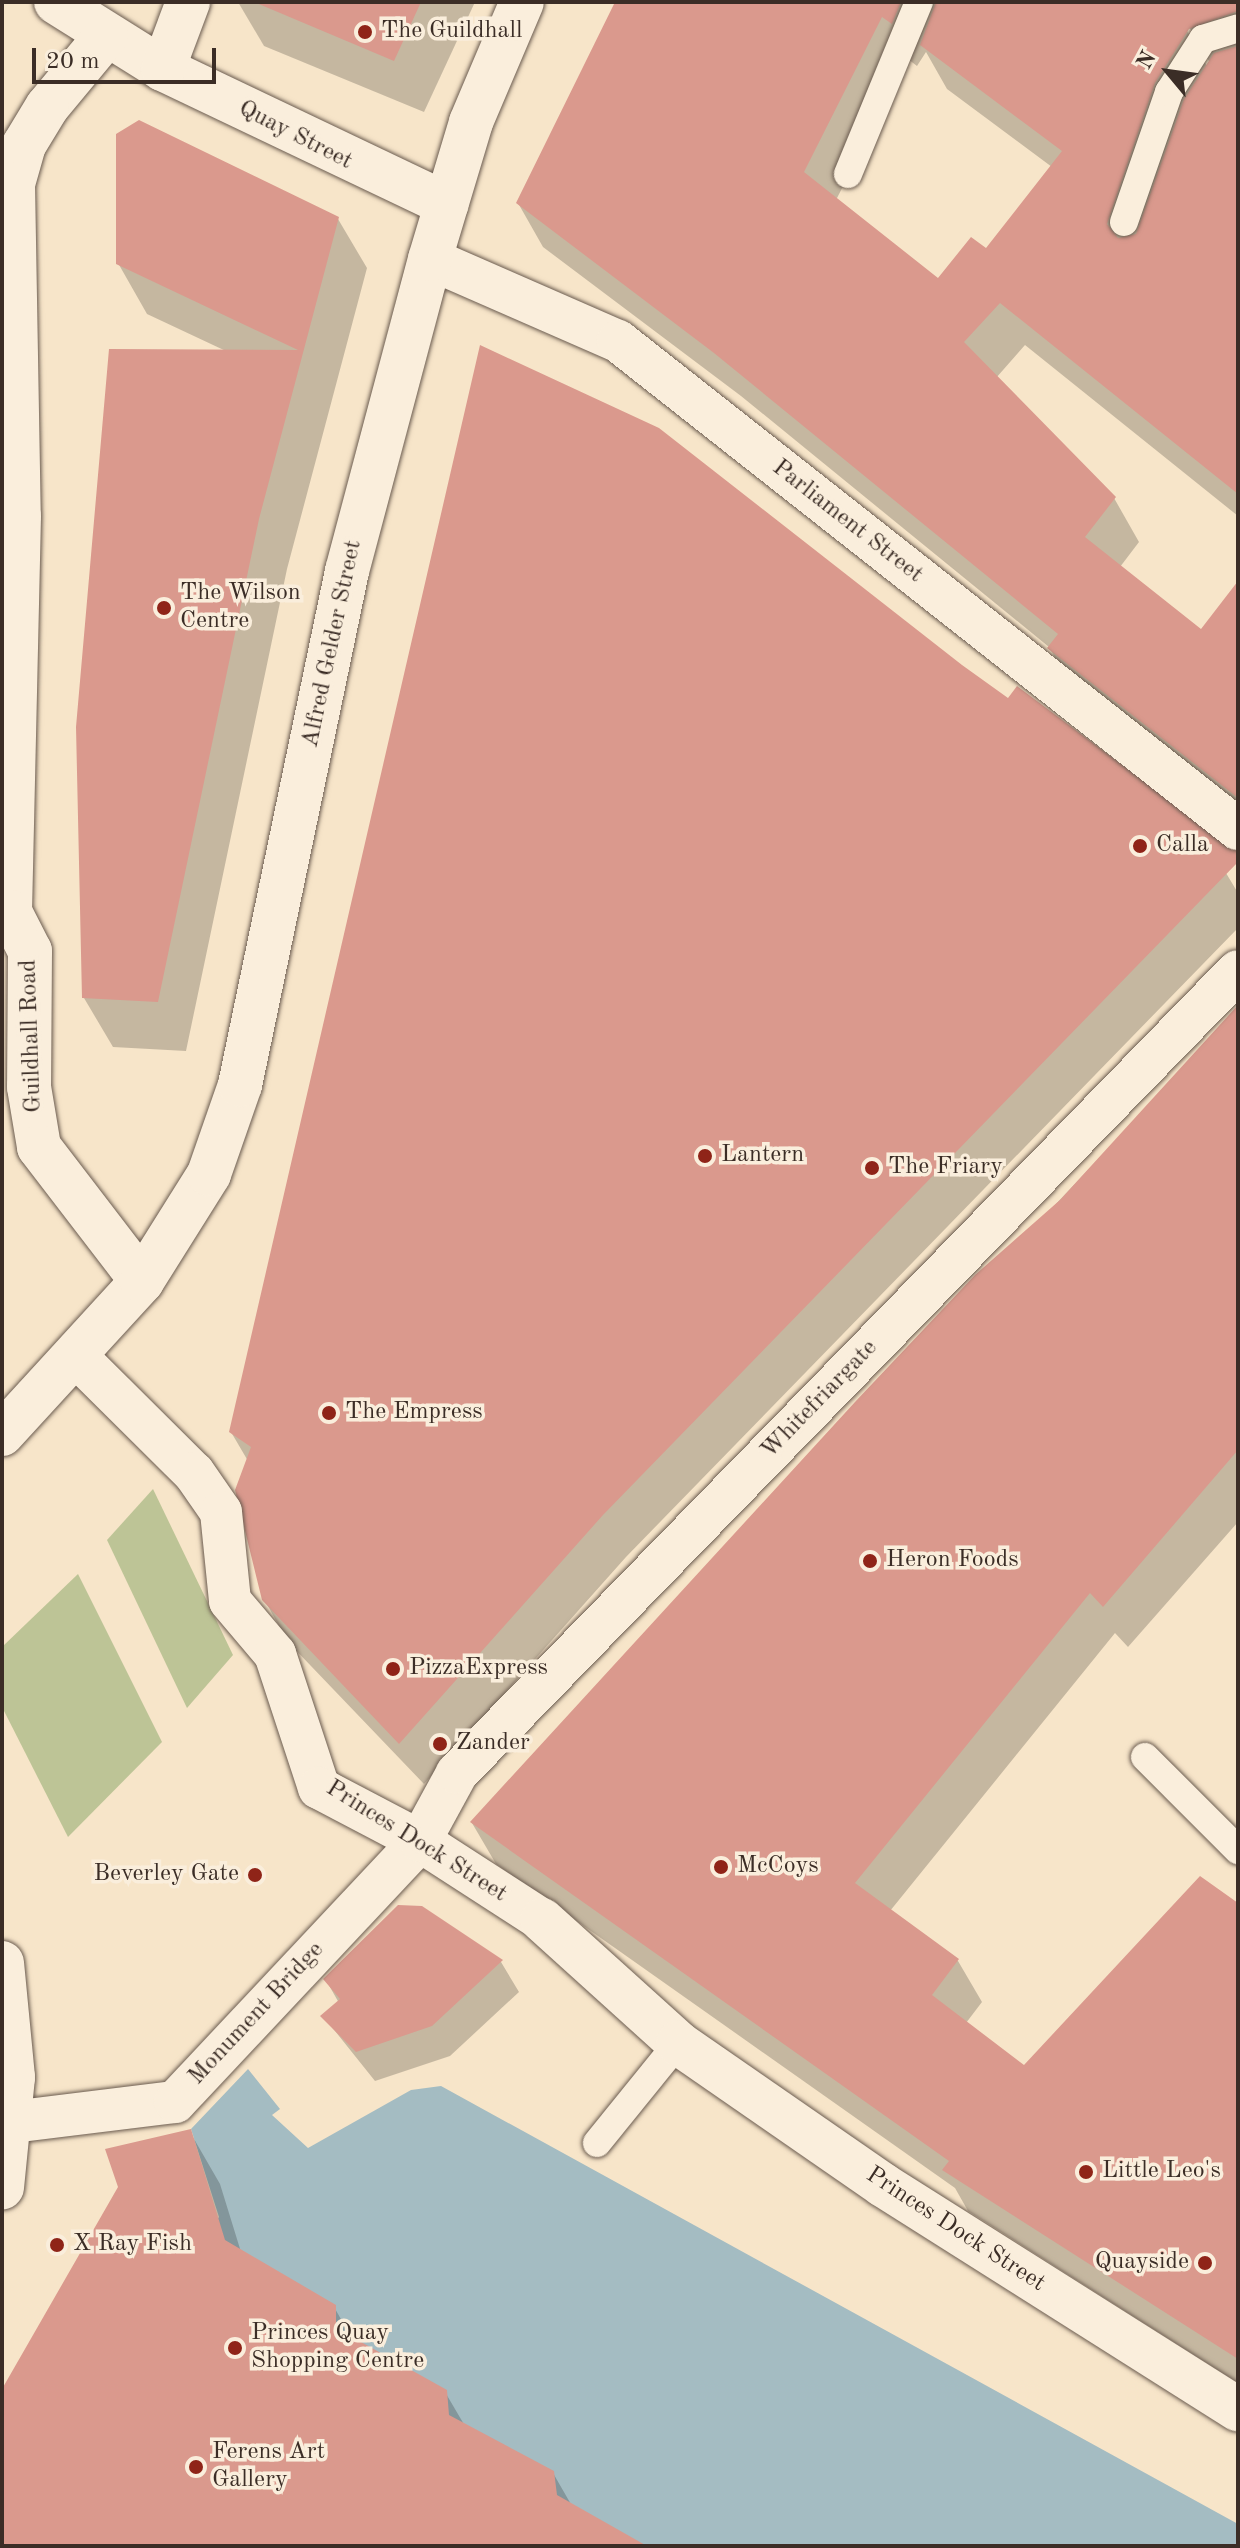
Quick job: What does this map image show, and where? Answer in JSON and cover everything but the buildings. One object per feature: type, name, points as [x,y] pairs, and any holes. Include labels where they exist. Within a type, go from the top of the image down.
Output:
[{"type":"street","points":[[56,2],[106,36]]},
{"type":"street","points":[[163,69],[188,2]]},
{"type":"street","name":"Alfred Gelder Street","points":[[2,1434],[78,1358],[142,1281],[209,1174],[240,1085],[347,571],[430,259],[446,204],[522,2]]},
{"type":"street","name":"Quay Street","points":[[106,36],[163,69],[446,204]]},
{"type":"street","name":"Guildhall Road","points":[[106,36],[47,107],[24,145],[13,184],[19,516],[10,912],[30,951],[29,1087],[39,1147],[142,1281]]},
{"type":"street","name":"Parliament Street","points":[[430,259],[618,341],[1238,829]]},
{"type":"street","name":"Whitefriargate","points":[[420,1841],[457,1773],[1238,971]]},
{"type":"street","name":"Princes Dock Street","points":[[78,1358],[194,1473],[221,1512],[230,1601],[275,1654],[319,1788],[420,1841],[542,1920],[678,2043],[883,2185],[1236,2404]]},
{"type":"street","name":"Monument Bridge","points":[[11,2122],[175,2102],[420,1841]]},
{"type":"street","points":[[2,1963],[11,2122],[2,2187]]},
{"type":"lane","points":[[848,174],[919,2]]},
{"type":"lane","points":[[1124,222],[1169,92],[1203,39],[1238,28]]},
{"type":"lane","points":[[1145,1757],[1238,1850]]},
{"type":"lane","points":[[597,2143],[678,2043]]},
{"type":"green space","points":[[153,1489],[233,1655],[187,1708],[107,1540]]},
{"type":"green space","points":[[78,1574],[162,1742],[68,1837],[2,1707],[2,1647]]},
{"type":"water","points":[[248,2069],[280,2109],[272,2115],[308,2148],[411,2090],[441,2086],[1238,2524],[1238,2546],[371,2546],[117,2386],[219,2217],[191,2129]]},
{"type":"place","name":"The Guildhall","points":[[365,32]]},
{"type":"place","name":"The Wilson Centre","points":[[164,608]]},
{"type":"place","name":"Calla","points":[[1140,846]]},
{"type":"place","name":"Lantern","points":[[705,1156]]},
{"type":"place","name":"The Friary","points":[[872,1168]]},
{"type":"place","name":"The Empress","points":[[329,1413]]},
{"type":"place","name":"Heron Foods","points":[[870,1561]]},
{"type":"place","name":"PizzaExpress","points":[[393,1669]]},
{"type":"place","name":"Zander","points":[[440,1744]]},
{"type":"place","name":"McCoys","points":[[721,1867]]},
{"type":"place","name":"Beverley Gate","points":[[255,1875]]},
{"type":"place","name":"Little Leo's","points":[[1086,2172]]},
{"type":"place","name":"X Ray Fish","points":[[57,2245]]},
{"type":"place","name":"Quayside","points":[[1205,2263]]},
{"type":"place","name":"Princes Quay Shopping Centre","points":[[235,2348]]},
{"type":"place","name":"Ferens Art Gallery","points":[[196,2467]]}]
